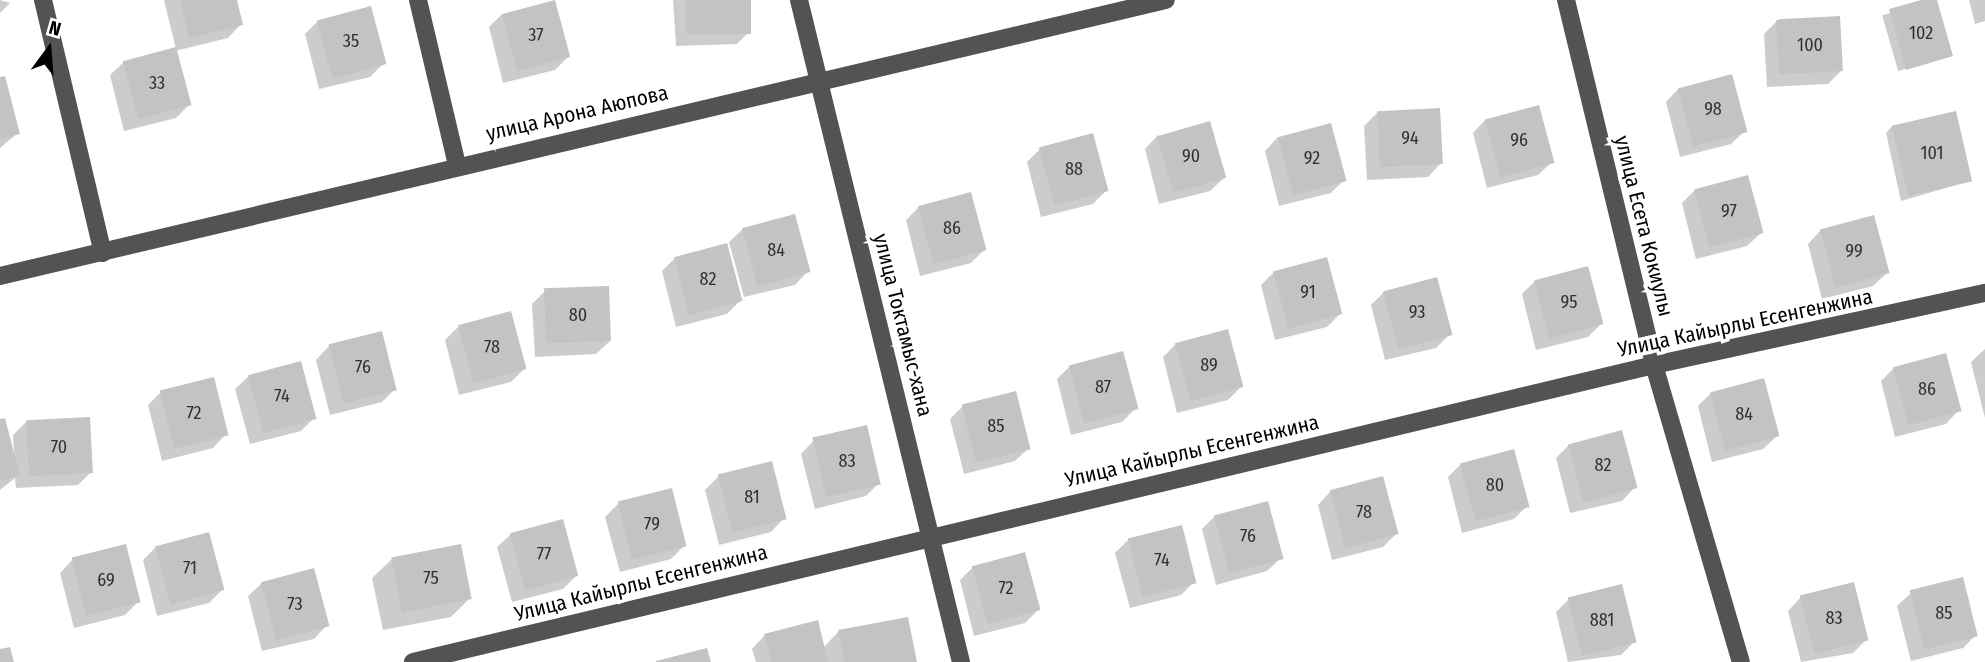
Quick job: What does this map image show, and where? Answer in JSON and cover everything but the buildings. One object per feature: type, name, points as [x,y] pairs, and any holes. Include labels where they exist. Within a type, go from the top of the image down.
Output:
[{"type":"street","points":[[43,0],[103,253]]},
{"type":"street","points":[[418,0],[457,165]]},
{"type":"street","name":"улица Токтамыс-хана","points":[[799,0],[961,662]]},
{"type":"street","name":"улица Арона Аюпова","points":[[0,276],[819,79],[1166,0]]},
{"type":"street","name":"улица Есета Кокиулы","points":[[1566,0],[1654,365],[1741,662]]},
{"type":"street","name":"Улица Кайырлы Есенгенжина","points":[[412,662],[1654,365],[1985,293]]}]
